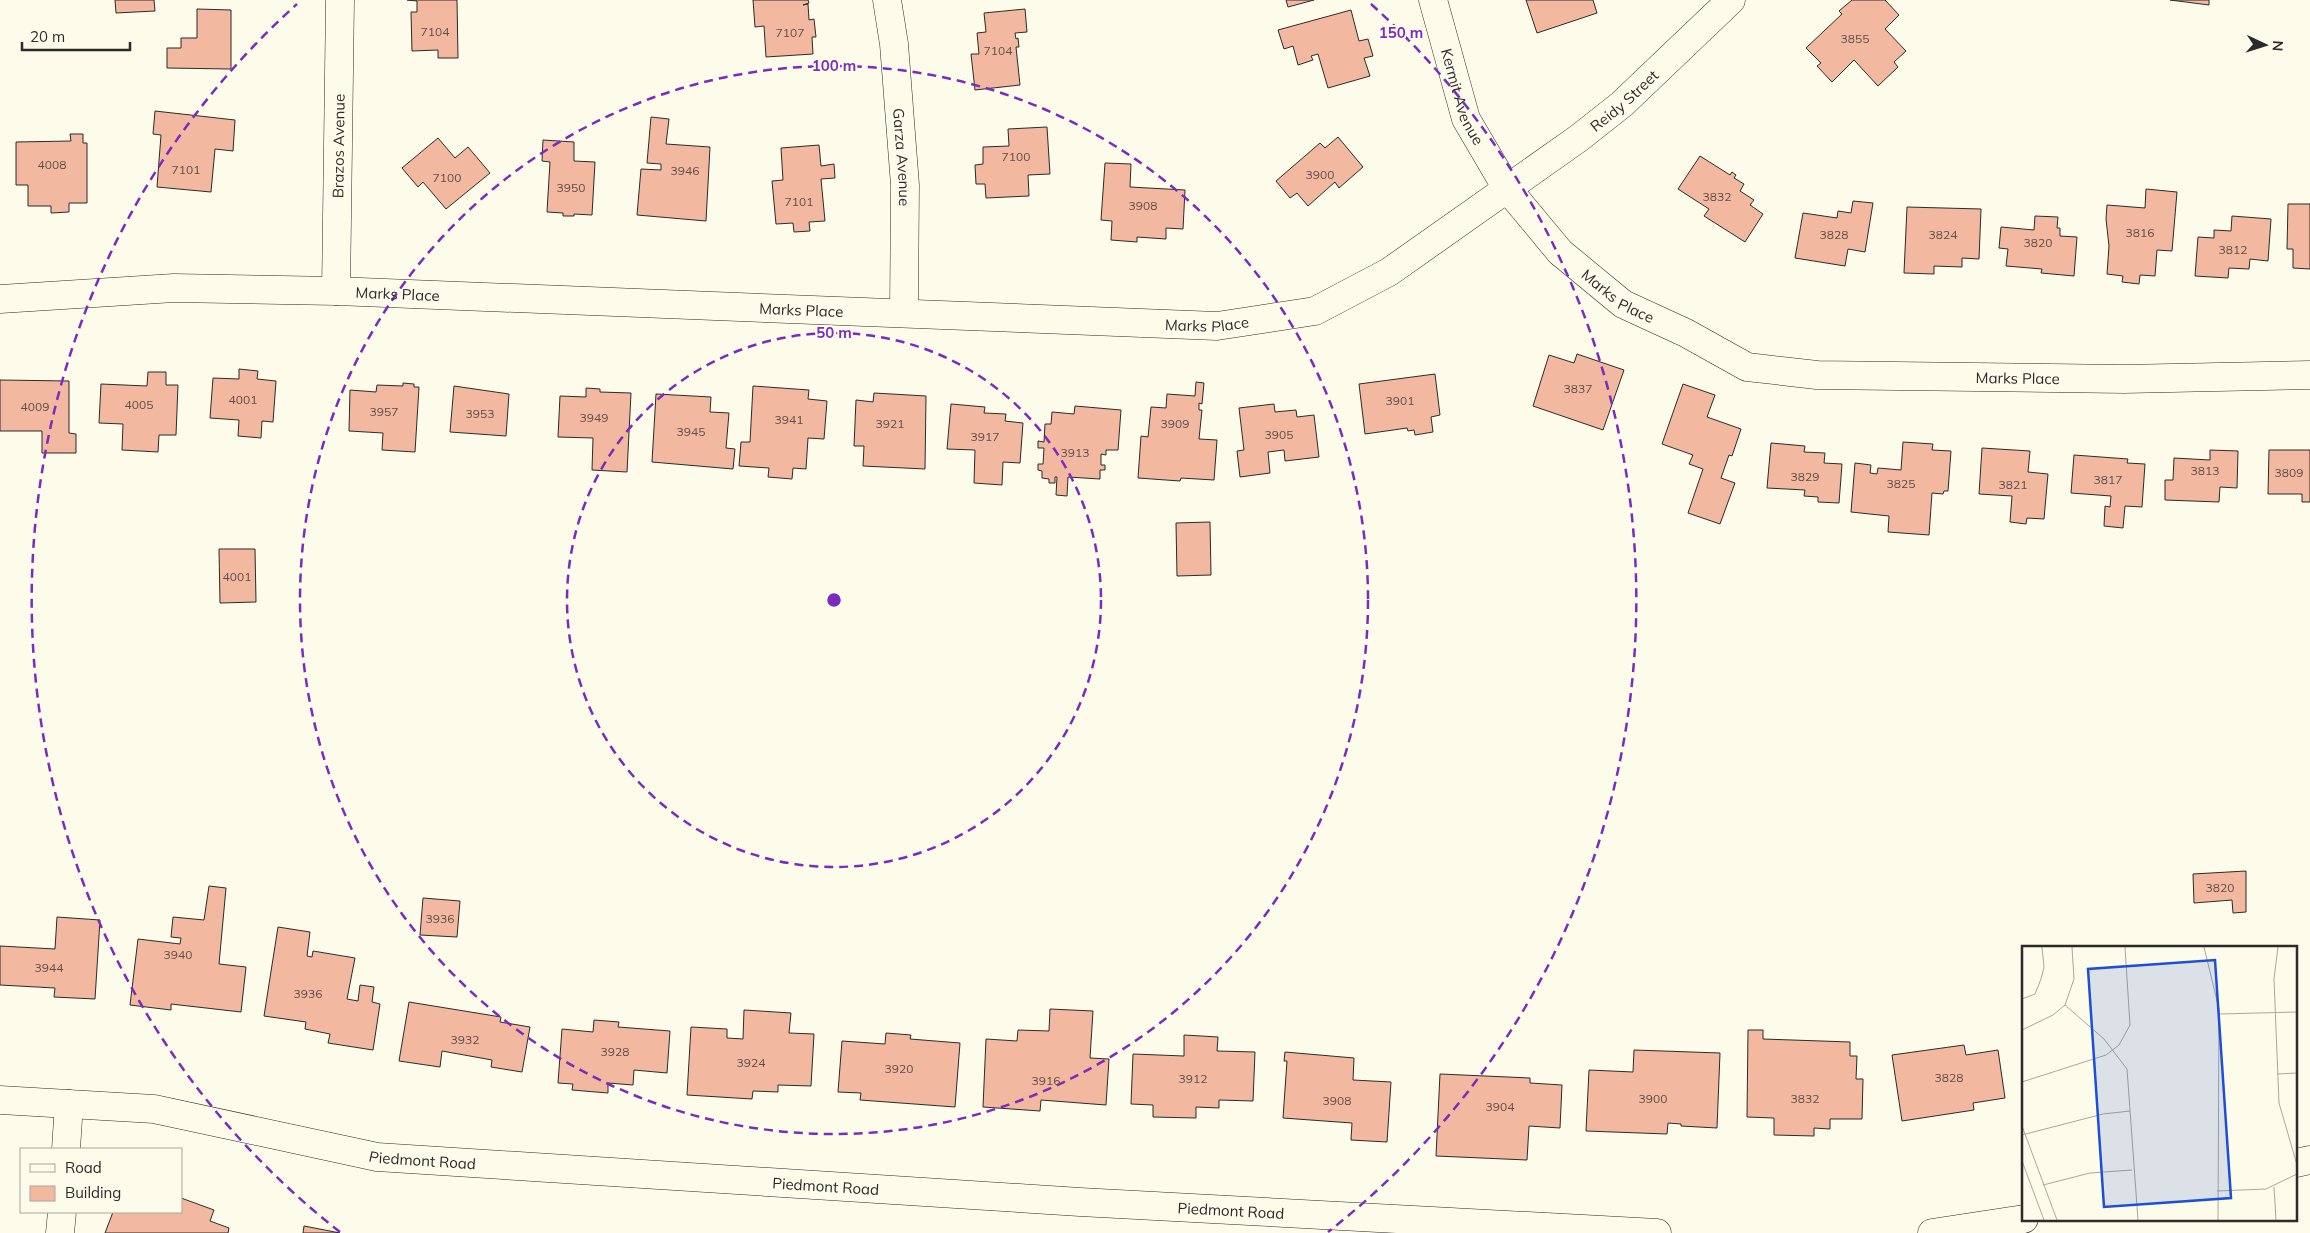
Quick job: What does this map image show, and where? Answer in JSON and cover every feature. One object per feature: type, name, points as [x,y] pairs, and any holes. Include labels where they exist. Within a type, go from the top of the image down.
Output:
[{"type":"street","name":"Brazos Avenue","points":[[336,291],[340,0]]},
{"type":"street","name":"Garza Avenue","points":[[887,0],[894,44],[905,186],[904,314]]},
{"type":"street","name":"Kermit Avenue","points":[[1434,0],[1466,119],[1506,187]]},
{"type":"street","name":"Reidy Street","points":[[1506,187],[1579,138],[1622,104],[1731,0]]},
{"type":"street","name":"Marks Place","points":[[0,299],[174,288],[336,291],[1217,326],[1315,310],[1389,272],[1506,187],[1560,252],[1623,304],[1686,333],[1747,367],[1818,375],[2124,379],[2310,375]]},
{"type":"street","name":"Piedmont Road","points":[[0,1100],[154,1109],[378,1156],[1090,1202],[1656,1233]]},
{"type":"street","points":[[66,1148],[69,1104]]},
{"type":"street","points":[[60,1233],[62,1213]]},
{"type":"street","points":[[1932,1233],[2022,1219]]},
{"type":"building","points":[[115,0],[154,0],[155,11],[116,13]]},
{"type":"building","points":[[407,0],[457,0],[458,58],[438,58],[438,50],[412,51],[411,12],[417,12],[417,1]]},
{"type":"building","points":[[753,0],[808,0],[809,3],[803,5],[808,4],[809,20],[814,19],[816,37],[812,37],[813,54],[766,57],[764,26],[755,27]]},
{"type":"building","points":[[1286,0],[1314,0],[1288,7]]},
{"type":"building","points":[[1526,0],[1593,0],[1597,13],[1537,33]]},
{"type":"building","points":[[1852,0],[1885,0],[1899,15],[1885,29],[1906,51],[1894,62],[1898,67],[1878,86],[1854,60],[1832,82],[1817,66],[1821,63],[1806,48],[1842,14],[1839,11]]},
{"type":"building","points":[[2170,0],[2209,0],[2209,5]]},
{"type":"building","points":[[197,9],[231,10],[231,69],[167,68],[167,48],[181,48],[181,38],[197,38]]},
{"type":"building","points":[[1025,9],[1027,32],[1015,33],[1016,39],[1018,38],[1019,47],[1016,47],[1020,85],[975,90],[971,54],[979,54],[977,33],[986,32],[984,13]]},
{"type":"building","points":[[1351,10],[1359,41],[1368,39],[1373,56],[1364,58],[1370,76],[1328,88],[1318,54],[1311,56],[1313,60],[1298,65],[1293,46],[1284,49],[1278,30]]},
{"type":"building","points":[[155,111],[235,120],[233,151],[215,149],[211,192],[157,187],[161,135],[153,134]]},
{"type":"building","points":[[651,117],[669,119],[666,144],[710,147],[706,221],[637,215],[641,169],[661,170],[661,164],[647,163]]},
{"type":"building","points":[[1047,127],[1050,174],[1028,175],[1029,196],[986,198],[985,184],[976,184],[975,165],[983,164],[983,147],[1009,146],[1008,129]]},
{"type":"building","points":[[70,134],[83,134],[83,143],[87,143],[87,203],[69,203],[69,212],[51,213],[51,206],[28,206],[28,185],[16,185],[16,142],[71,141]]},
{"type":"building","points":[[1338,137],[1363,167],[1339,188],[1335,182],[1308,206],[1297,193],[1290,198],[1276,181],[1320,143],[1325,148]]},
{"type":"building","points":[[438,138],[455,158],[468,147],[490,173],[446,209],[423,182],[418,187],[402,168]]},
{"type":"building","points":[[543,140],[574,142],[574,161],[595,162],[592,215],[574,214],[574,216],[563,216],[563,213],[547,212],[550,162],[542,161]]},
{"type":"building","points":[[819,145],[821,166],[834,164],[835,178],[821,179],[825,221],[809,222],[810,231],[794,232],[793,223],[776,224],[772,181],[783,180],[781,148]]},
{"type":"building","points":[[1700,156],[1730,175],[1732,172],[1736,175],[1734,178],[1744,184],[1740,191],[1754,200],[1750,205],[1763,214],[1745,242],[1704,216],[1709,209],[1678,189]]},
{"type":"building","points":[[1105,163],[1131,164],[1130,187],[1185,190],[1183,229],[1166,228],[1166,239],[1137,237],[1137,242],[1111,240],[1112,221],[1101,220]]},
{"type":"building","points":[[2146,189],[2177,192],[2172,251],[2157,250],[2155,276],[2140,275],[2139,284],[2122,282],[2123,276],[2107,274],[2109,246],[2106,219],[2107,205],[2145,208]]},
{"type":"building","points":[[1853,201],[1873,203],[1865,252],[1848,249],[1845,266],[1795,258],[1803,213],[1837,218],[1838,211],[1851,213]]},
{"type":"building","points":[[2288,204],[2310,204],[2310,269],[2293,268],[2293,249],[2287,249]]},
{"type":"building","points":[[1907,207],[1981,209],[1979,259],[1962,258],[1962,267],[1934,266],[1934,274],[1904,273]]},
{"type":"building","points":[[2035,216],[2058,217],[2057,228],[2060,228],[2060,236],[2077,237],[2074,276],[2041,273],[2042,269],[2006,266],[2008,249],[1999,248],[2001,227],[2034,230]]},
{"type":"building","points":[[2232,216],[2271,219],[2268,261],[2250,259],[2249,269],[2229,268],[2228,278],[2195,276],[2198,237],[2214,238],[2214,230],[2231,231]]},
{"type":"building","points":[[1577,354],[1624,370],[1603,430],[1533,406],[1549,355],[1574,363]]},
{"type":"building","points":[[239,369],[258,371],[257,379],[276,381],[273,422],[262,421],[261,438],[238,436],[239,420],[210,418],[213,378],[239,379]]},
{"type":"building","points":[[148,372],[166,372],[166,385],[178,385],[176,435],[159,435],[158,452],[122,450],[123,424],[99,423],[101,384],[147,386]]},
{"type":"building","points":[[1435,374],[1440,415],[1431,417],[1433,432],[1415,435],[1414,430],[1408,431],[1407,428],[1365,434],[1359,384]]},
{"type":"building","points":[[0,380],[69,381],[69,433],[76,434],[76,453],[42,453],[42,431],[0,431]]},
{"type":"building","points":[[1196,382],[1204,383],[1202,404],[1199,403],[1199,410],[1202,410],[1199,439],[1217,440],[1214,480],[1181,478],[1180,481],[1138,478],[1141,436],[1148,437],[1151,407],[1166,408],[1167,394],[1195,396]]},
{"type":"building","points":[[403,383],[414,384],[414,387],[419,387],[415,452],[382,450],[383,433],[349,431],[350,390],[376,392],[377,385],[403,386]]},
{"type":"building","points":[[1683,384],[1715,395],[1707,417],[1741,429],[1732,456],[1729,455],[1721,478],[1735,483],[1720,524],[1688,513],[1703,469],[1689,464],[1693,455],[1662,444]]},
{"type":"building","points":[[454,386],[509,394],[506,436],[450,432]]},
{"type":"building","points":[[753,386],[809,390],[808,399],[827,401],[824,439],[808,438],[806,469],[793,468],[792,479],[768,477],[769,468],[739,466],[741,442],[750,442]]},
{"type":"building","points":[[586,388],[600,389],[600,392],[631,393],[627,472],[592,470],[593,438],[558,437],[560,396],[586,397]]},
{"type":"building","points":[[874,393],[926,396],[925,469],[863,466],[864,446],[854,446],[856,400],[873,402]]},
{"type":"building","points":[[656,394],[711,397],[710,412],[729,413],[726,448],[735,449],[733,469],[652,462]]},
{"type":"building","points":[[951,404],[985,407],[984,413],[1006,414],[1005,421],[1023,423],[1020,463],[1003,462],[1002,485],[974,483],[975,450],[947,449]]},
{"type":"building","points":[[1274,404],[1275,412],[1296,410],[1297,417],[1314,415],[1319,457],[1285,461],[1284,450],[1268,452],[1270,473],[1240,477],[1237,451],[1244,450],[1239,408]]},
{"type":"building","points":[[1075,406],[1121,410],[1118,450],[1106,450],[1106,455],[1101,454],[1101,465],[1105,465],[1105,470],[1100,470],[1100,479],[1068,477],[1067,496],[1056,495],[1057,477],[1055,477],[1055,483],[1049,483],[1049,479],[1042,478],[1042,471],[1038,470],[1038,464],[1043,464],[1044,448],[1038,448],[1038,441],[1044,442],[1045,424],[1051,424],[1052,412],[1074,414]]},
{"type":"building","points":[[1903,442],[1933,444],[1932,450],[1951,451],[1948,491],[1944,491],[1943,494],[1932,493],[1929,535],[1888,532],[1889,516],[1851,512],[1855,463],[1871,465],[1870,473],[1877,474],[1878,468],[1901,470]]},
{"type":"building","points":[[1771,443],[1805,446],[1804,452],[1825,453],[1824,463],[1842,464],[1839,503],[1818,502],[1818,497],[1804,496],[1805,490],[1767,488]]},
{"type":"building","points":[[1982,448],[2030,451],[2028,472],[2048,474],[2044,519],[2027,518],[2026,524],[2010,522],[2012,496],[1979,494]]},
{"type":"building","points":[[2210,450],[2238,451],[2237,488],[2220,487],[2219,502],[2165,500],[2165,480],[2173,480],[2174,458],[2210,460]]},
{"type":"building","points":[[2269,450],[2310,450],[2310,502],[2302,502],[2302,494],[2268,494]]},
{"type":"building","points":[[2074,455],[2128,459],[2127,463],[2145,464],[2142,507],[2125,506],[2123,528],[2104,526],[2105,506],[2110,507],[2111,496],[2071,493]]},
{"type":"building","points":[[1210,522],[1211,575],[1177,576],[1176,523]]},
{"type":"building","points":[[219,549],[255,549],[256,602],[220,603]]},
{"type":"building","points":[[2246,871],[2246,912],[2233,913],[2232,900],[2194,903],[2193,874]]},
{"type":"building","points":[[209,886],[226,888],[219,964],[246,967],[241,1012],[171,1004],[171,1010],[130,1005],[138,939],[180,944],[181,938],[171,937],[173,917],[204,920]]},
{"type":"building","points":[[423,898],[460,901],[457,937],[420,935]]},
{"type":"building","points":[[57,917],[100,920],[95,999],[54,997],[55,988],[0,985],[0,946],[55,949]]},
{"type":"building","points":[[278,927],[310,932],[307,956],[312,957],[313,951],[355,958],[347,999],[358,1001],[360,985],[374,987],[372,1002],[380,1004],[373,1050],[328,1043],[330,1034],[305,1029],[306,1022],[264,1016]]},
{"type":"building","points":[[409,1002],[501,1017],[500,1022],[530,1027],[522,1072],[491,1067],[492,1060],[442,1051],[440,1067],[399,1061]]},
{"type":"building","points":[[1050,1009],[1093,1011],[1090,1058],[1109,1059],[1106,1105],[1041,1100],[1040,1111],[983,1107],[986,1039],[1017,1041],[1018,1030],[1049,1031]]},
{"type":"building","points":[[744,1010],[791,1013],[789,1033],[814,1034],[811,1086],[778,1085],[778,1092],[753,1091],[752,1099],[687,1095],[691,1027],[727,1029],[727,1038],[743,1039]]},
{"type":"building","points":[[594,1020],[619,1022],[618,1027],[670,1031],[667,1073],[634,1070],[633,1085],[608,1083],[608,1093],[572,1090],[573,1084],[558,1083],[562,1029],[593,1032]]},
{"type":"building","points":[[1748,1030],[1763,1030],[1763,1039],[1850,1042],[1850,1056],[1857,1056],[1856,1079],[1863,1079],[1862,1119],[1830,1119],[1830,1129],[1814,1128],[1814,1136],[1774,1135],[1774,1118],[1747,1117]]},
{"type":"building","points":[[886,1033],[911,1035],[910,1039],[960,1043],[955,1107],[860,1100],[861,1093],[838,1092],[842,1041],[885,1044]]},
{"type":"building","points":[[1184,1035],[1218,1037],[1217,1051],[1255,1052],[1253,1101],[1219,1100],[1219,1108],[1196,1107],[1196,1118],[1153,1117],[1153,1105],[1131,1104],[1133,1054],[1184,1056]]},
{"type":"building","points":[[1964,1045],[1966,1055],[1998,1050],[2005,1098],[1973,1103],[1974,1110],[1902,1121],[1892,1055]]},
{"type":"building","points":[[1634,1050],[1720,1053],[1717,1128],[1681,1126],[1681,1124],[1668,1123],[1667,1134],[1586,1131],[1589,1070],[1633,1072]]},
{"type":"building","points":[[1285,1052],[1354,1058],[1353,1080],[1391,1082],[1387,1142],[1351,1140],[1352,1123],[1283,1118],[1287,1061],[1284,1061]]},
{"type":"building","points":[[1440,1074],[1530,1078],[1530,1083],[1562,1085],[1560,1128],[1529,1126],[1527,1160],[1436,1156]]},
{"type":"building","points":[[182,1198],[214,1210],[210,1221],[229,1228],[228,1233],[105,1233],[113,1213],[182,1213]]},
{"type":"building","points":[[304,1226],[340,1233],[303,1233]]}]
